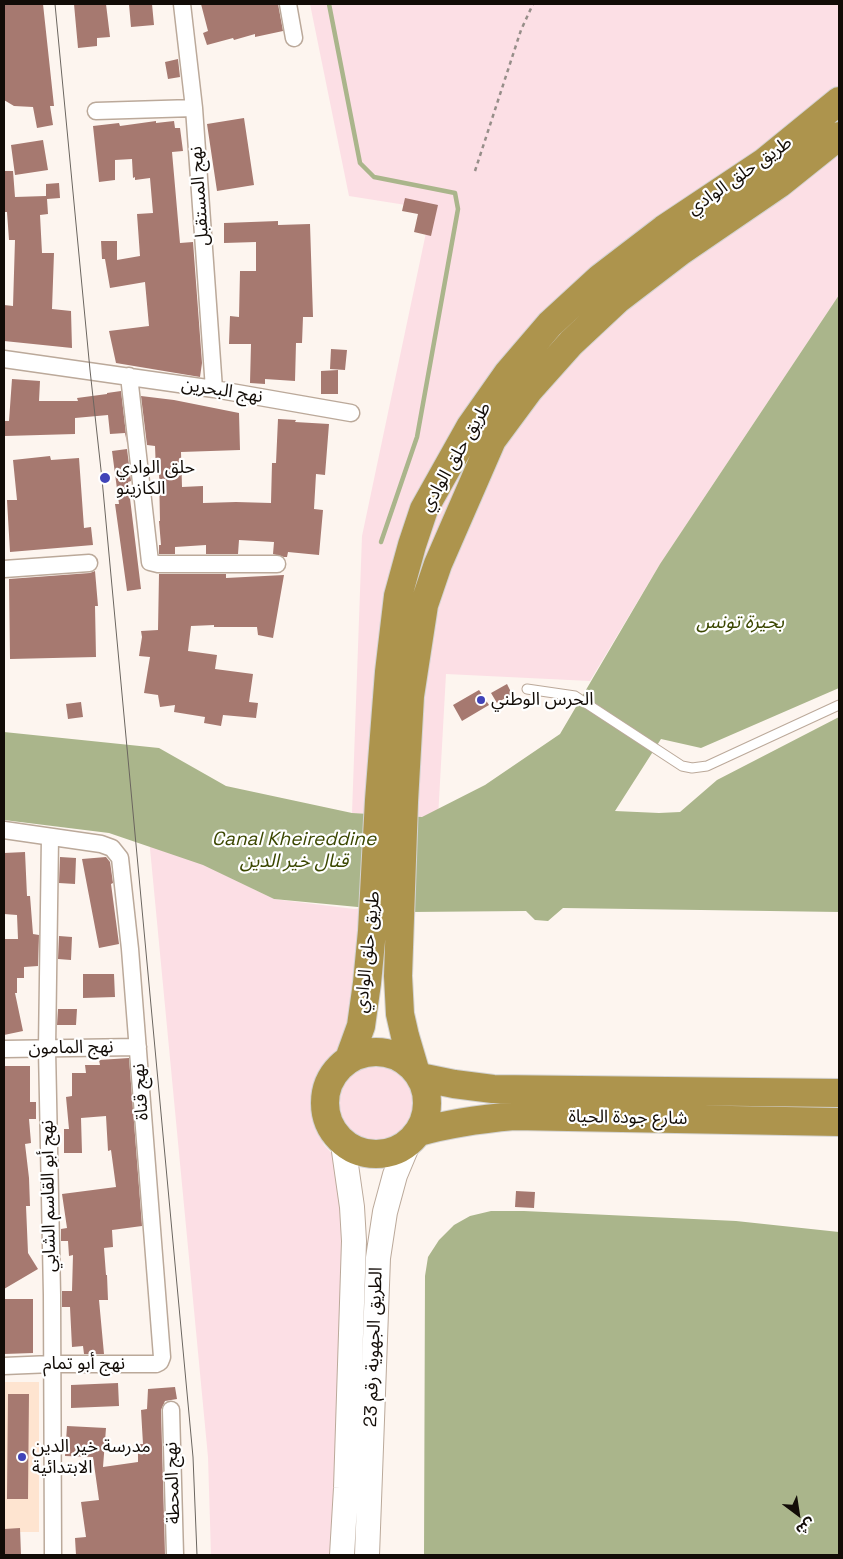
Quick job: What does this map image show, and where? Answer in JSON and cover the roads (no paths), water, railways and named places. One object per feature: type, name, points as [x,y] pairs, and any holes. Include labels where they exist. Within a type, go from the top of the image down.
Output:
[{"type":"highway","name":"طريق حلق الوادي","points":[[418,1074],[405,1036],[400,1014],[398,976],[400,930],[392,801],[389,672],[398,596],[424,509],[470,427],[508,373],[550,324],[600,278],[664,228],[763,163],[839,101]]},
{"type":"highway","name":"طريق حلق الوادي","points":[[349,1059],[364,1009],[372,930],[424,605],[438,564],[492,440],[529,390],[571,343],[618,300],[681,251],[779,184],[839,136]]},
{"type":"highway","points":[[349,1059],[366,1053],[384,1053],[401,1059],[418,1074]]},
{"type":"highway","name":"الطريق الجهوية رقم 23","points":[[343,1144],[332,1131],[326,1116],[324,1100],[328,1084],[337,1070],[349,1059]]},
{"type":"highway","name":"شارع جودة الحياة","points":[[418,1074],[454,1084],[493,1089],[839,1093]]},
{"type":"highway","name":"الطريق الجهوية رقم 23","points":[[413,1138],[425,1119],[427,1104],[426,1090],[418,1074]]},
{"type":"highway","name":"شارع جودة الحياة","points":[[413,1138],[459,1122],[514,1116],[839,1122]]},
{"type":"highway","points":[[343,1144],[358,1152],[375,1155],[392,1152],[413,1138]]},
{"type":"main road","name":"الطريق الجهوية رقم 23","points":[[367,1555],[378,1258],[385,1212],[395,1175],[413,1138]]},
{"type":"main road","name":"الطريق الجهوية رقم 23","points":[[342,1555],[347,1478],[354,1241],[351,1199],[343,1144]]},
{"type":"street","name":"نهج المستقبل","points":[[182,4],[194,108],[214,389]]},
{"type":"street","points":[[288,4],[294,38]]},
{"type":"street","points":[[96,111],[194,108]]},
{"type":"street","name":"نهج البحرين","points":[[4,359],[214,389],[351,413]]},
{"type":"street","points":[[129,376],[150,562],[158,564],[277,564]]},
{"type":"street","points":[[4,569],[89,563]]},
{"type":"street","name":"نهج قناة","points":[[4,830],[93,843],[112,848],[120,858],[138,1048],[162,1359]]},
{"type":"street","name":"نهج أبو القاسم الشابي","points":[[50,837],[47,1049],[53,1555]]},
{"type":"street","name":"نهج المامون","points":[[4,1049],[138,1048]]},
{"type":"street","name":"نهج أبو تمام","points":[[4,1366],[156,1364],[162,1359]]},
{"type":"street","name":"نهج المحطة","points":[[171,1410],[175,1555]]},
{"type":"lane","points":[[527,689],[575,696],[682,766],[692,768],[708,766],[839,705]]},
{"type":"water","name":"بحيرة تونس","points":[[839,295],[839,688],[701,748],[661,739],[615,811],[680,812],[717,780],[839,717],[839,912],[563,908],[548,921],[535,920],[526,911],[410,912],[274,899],[203,865],[109,833],[4,820],[4,732],[159,748],[226,786],[352,813],[422,817],[485,785],[560,734],[660,564]]},
{"type":"water","points":[[491,1211],[736,1221],[839,1232],[839,1555],[424,1555],[425,1276],[428,1257],[439,1240],[454,1225],[470,1216]]},
{"type":"waterway","points":[[329,4],[360,163],[374,177],[455,193],[458,209],[417,437],[381,542]]},
{"type":"tram line","points":[[55,4],[102,479],[193,1457],[197,1555]]},
{"type":"place","name":"حلق الوادي الكازينو","points":[[105,478]]},
{"type":"place","name":"الحرس الوطني","points":[[481,700]]},
{"type":"place","name":"مدرسة خير الدين الابتدائية","points":[[22,1457]]},
{"type":"water label","name":"Canal Kheireddine قنال خير الدين","points":[[294,851]]}]
